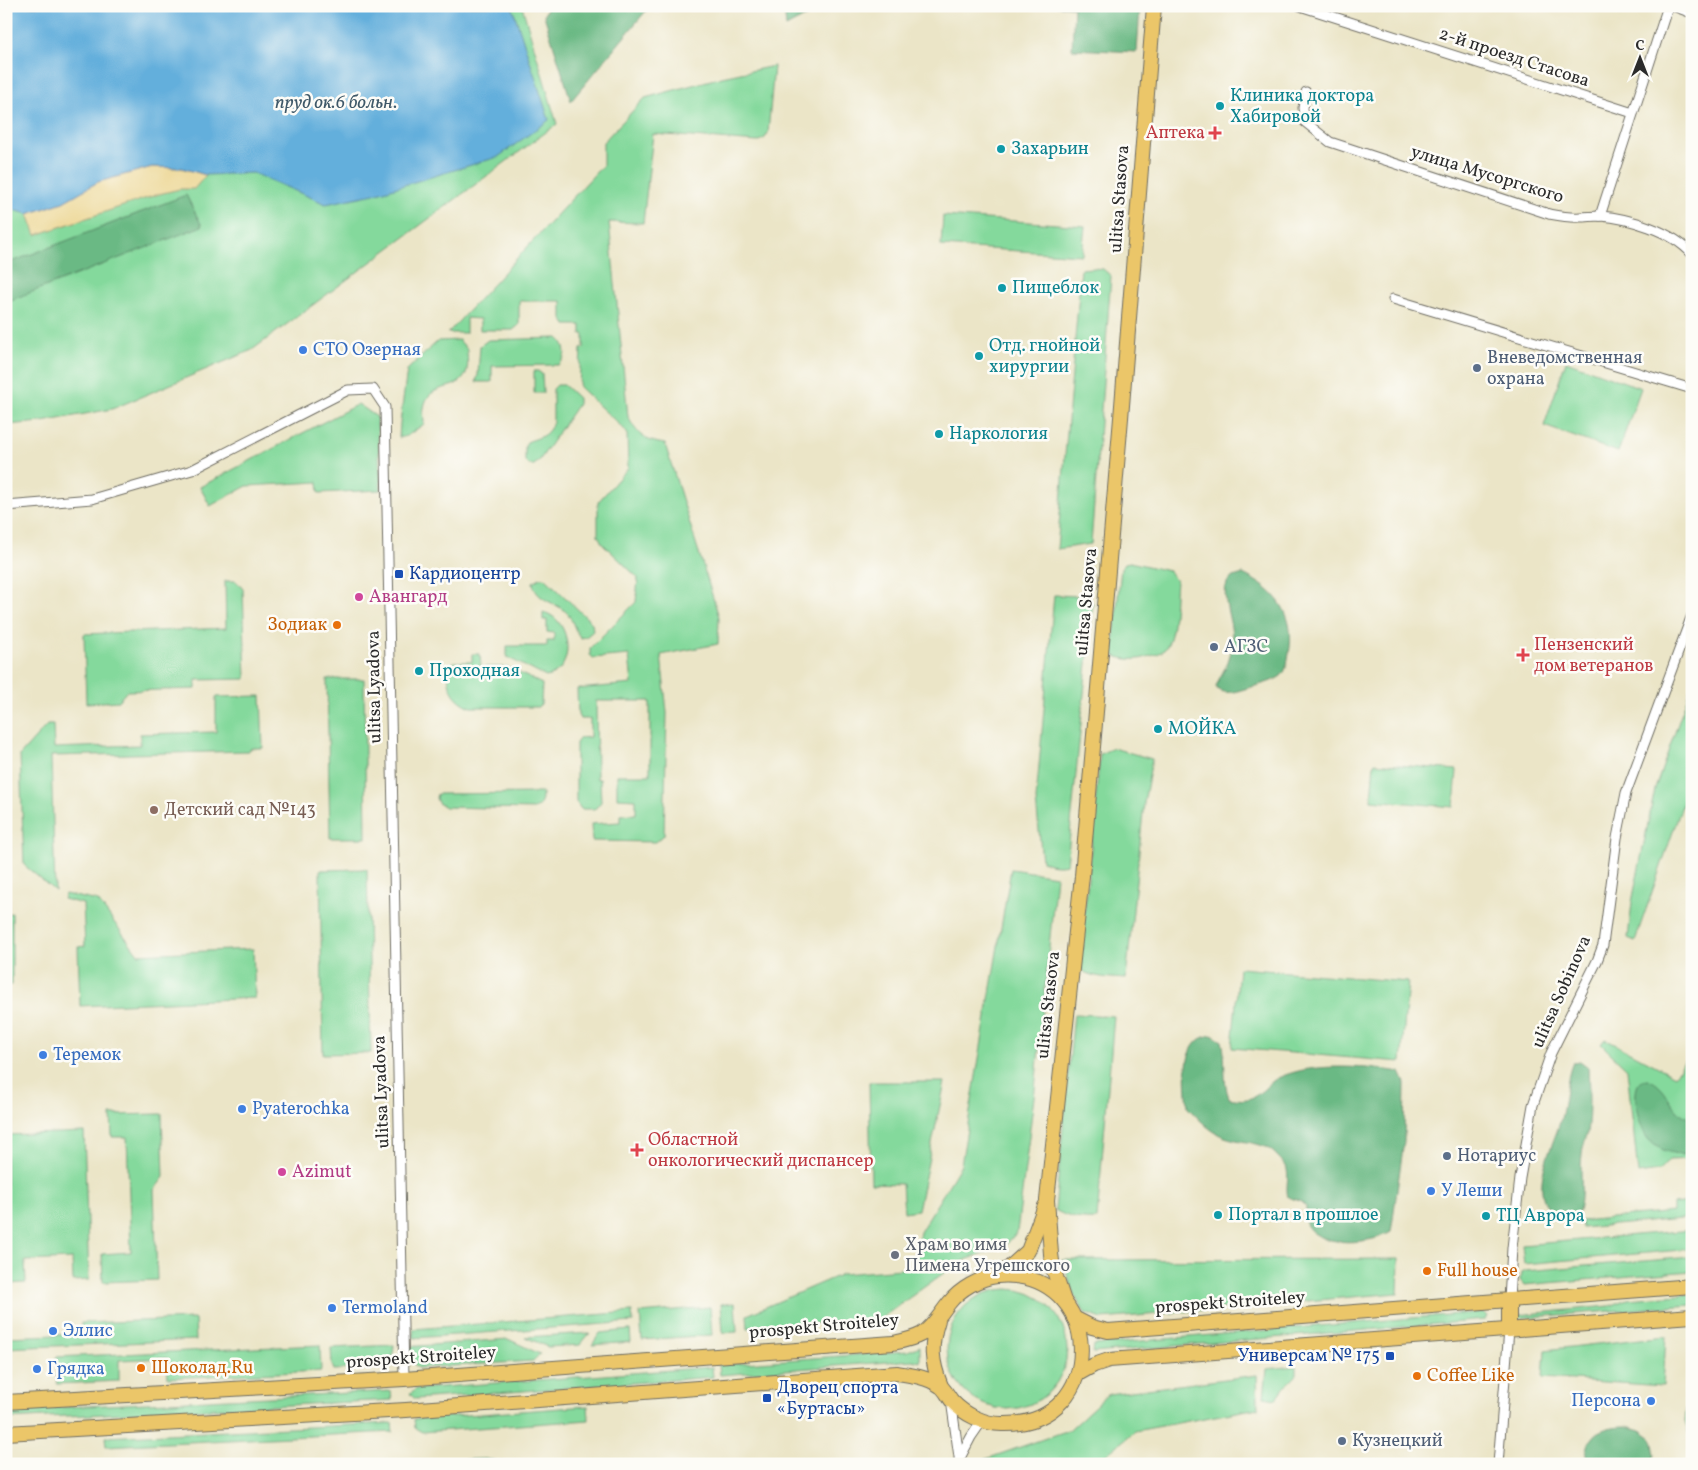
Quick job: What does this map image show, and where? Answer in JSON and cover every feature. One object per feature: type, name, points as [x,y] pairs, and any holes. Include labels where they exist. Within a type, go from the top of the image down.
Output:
[{"type":"main road","name":"ulitsa Stasova","points":[[1065,1302],[1050,1254],[1047,1200],[1082,876],[1154,6]]},
{"type":"main road","name":"ulitsa Stasova","points":[[994,1276],[1009,1268],[1028,1251],[1047,1200]]},
{"type":"main road","name":"prospekt Stroiteley","points":[[6,1402],[404,1379],[893,1343],[922,1334],[938,1319],[948,1303],[961,1290],[977,1281],[994,1276],[1012,1275],[1032,1280],[1050,1289],[1065,1302],[1074,1318],[1092,1328],[1108,1331],[1692,1286]]},
{"type":"main road","points":[[1509,1300],[1509,1330]]},
{"type":"main road","points":[[1078,1374],[1094,1365],[1110,1360],[1692,1316]]},
{"type":"main road","points":[[938,1319],[933,1335],[932,1353],[934,1370],[941,1386],[951,1400],[971,1416],[982,1421],[1016,1424],[1033,1420],[1048,1412],[1061,1402],[1071,1388],[1078,1374],[1082,1345],[1074,1318]]},
{"type":"main road","points":[[6,1433],[406,1410],[897,1373],[915,1375],[941,1386]]},
{"type":"street","name":"2-й проезд Стасова","points":[[1300,6],[1633,112]]},
{"type":"street","points":[[1600,216],[1668,6]]},
{"type":"street","points":[[1673,6],[1692,13]]},
{"type":"street","name":"улица Мусоргского","points":[[1306,92],[1303,108],[1305,122],[1330,142],[1549,214],[1569,217],[1600,216],[1625,220],[1660,232],[1678,241],[1692,254]]},
{"type":"street","points":[[1394,299],[1692,389]]},
{"type":"street","name":"ulitsa Lyadova","points":[[6,506],[92,499],[192,470],[348,390],[373,389],[385,407],[404,1379]]},
{"type":"street","name":"ulitsa Sobinova","points":[[1509,1300],[1512,1248],[1520,1178],[1533,1105],[1551,1053],[1597,961],[1603,945],[1617,838],[1626,793],[1692,615]]},
{"type":"street","points":[[1498,1464],[1509,1330]]},
{"type":"street","points":[[951,1400],[959,1462]]},
{"type":"street","points":[[959,1462],[967,1443],[982,1421]]},
{"type":"green space","points":[[6,6],[522,6],[557,124],[252,350],[112,409],[42,422],[6,425]]},
{"type":"green space","points":[[548,6],[650,6],[571,101],[544,15]]},
{"type":"green space","points":[[784,6],[815,6],[814,12],[786,27]]},
{"type":"green space","points":[[1057,6],[1140,6],[1137,52],[1072,49],[1074,7]]},
{"type":"green space","points":[[774,66],[768,133],[765,138],[758,142],[653,134],[643,223],[609,222],[628,417],[642,436],[665,444],[719,617],[718,644],[661,655],[667,713],[664,835],[656,842],[592,841],[591,824],[620,822],[620,815],[636,814],[636,799],[617,798],[617,775],[650,775],[650,701],[596,701],[597,779],[600,779],[601,802],[595,809],[581,809],[576,802],[576,743],[580,738],[590,737],[590,719],[580,719],[578,715],[577,689],[632,684],[629,655],[593,658],[590,655],[590,648],[636,602],[638,578],[602,543],[598,535],[598,502],[628,468],[627,433],[579,387],[581,349],[584,348],[584,334],[581,334],[581,325],[566,325],[562,318],[562,301],[519,301],[519,325],[513,330],[480,330],[480,319],[466,318],[466,333],[448,333],[603,165],[603,142],[645,98],[722,77]]},
{"type":"green space","points":[[186,195],[202,226],[6,302],[6,264]]},
{"type":"green space","points":[[943,216],[1085,226],[1082,255],[941,246]]},
{"type":"green space","points":[[1081,269],[1103,269],[1111,276],[1091,544],[1057,549]]},
{"type":"green space","points":[[558,338],[563,344],[565,352],[563,359],[558,365],[492,366],[492,382],[476,382],[480,346],[488,340]]},
{"type":"green space","points":[[459,340],[467,349],[466,373],[457,383],[431,394],[424,408],[424,424],[407,436],[399,438],[407,370],[438,341]]},
{"type":"green space","points":[[1566,361],[1641,388],[1618,452],[1544,426]]},
{"type":"green space","points":[[534,371],[542,374],[543,393],[534,393]]},
{"type":"green space","points":[[557,385],[564,385],[578,398],[578,404],[539,461],[534,465],[529,465],[525,461],[525,446],[527,442],[549,431],[553,422],[553,389]]},
{"type":"green space","points":[[358,404],[377,417],[381,490],[319,493],[318,482],[247,486],[210,506],[200,487]]},
{"type":"green space","points":[[1130,562],[1169,571],[1176,581],[1173,627],[1168,644],[1160,653],[1136,659],[1126,659],[1112,655],[1121,569],[1125,563]]},
{"type":"green space","points":[[1243,574],[1266,588],[1282,606],[1290,627],[1289,654],[1284,671],[1278,678],[1233,692],[1226,692],[1218,690],[1216,687],[1228,662],[1232,645],[1232,630],[1225,588],[1230,579]]},
{"type":"green space","points":[[540,578],[545,578],[592,623],[593,631],[586,637],[581,638],[568,614],[537,593],[533,582]]},
{"type":"green space","points":[[225,581],[236,581],[243,589],[246,679],[196,680],[196,689],[127,691],[118,701],[86,703],[84,634],[226,628]]},
{"type":"green space","points":[[1054,595],[1081,596],[1093,603],[1067,864],[1060,865],[1042,861],[1036,800]]},
{"type":"green space","points":[[543,612],[553,617],[560,624],[565,634],[567,645],[566,656],[562,666],[556,673],[546,677],[507,657],[507,646],[547,646],[547,641],[554,641],[554,633],[547,632],[547,620],[543,620]]},
{"type":"green space","points":[[472,654],[480,654],[481,667],[507,667],[542,684],[541,704],[538,707],[471,707],[459,700],[452,691],[448,679],[448,666],[454,662],[472,662]]},
{"type":"green space","points":[[327,679],[364,679],[366,838],[330,838]]},
{"type":"green space","points":[[1692,684],[1692,777],[1635,941],[1628,938],[1632,902],[1655,789]]},
{"type":"green space","points":[[261,696],[263,748],[252,748],[248,751],[51,756],[55,891],[24,865],[20,755],[47,725],[53,725],[54,748],[140,745],[140,734],[216,732],[216,697]]},
{"type":"green space","points":[[1113,748],[1152,759],[1144,803],[1126,979],[1090,975],[1082,970],[1080,962],[1080,944],[1100,754]]},
{"type":"green space","points":[[1374,763],[1457,770],[1454,807],[1371,800]]},
{"type":"green space","points":[[542,793],[539,806],[534,809],[445,807],[438,803],[436,798],[437,794]]},
{"type":"green space","points":[[367,869],[371,1053],[323,1054],[320,870]]},
{"type":"green space","points":[[1011,869],[1056,876],[1035,1089],[1017,1232],[1005,1246],[968,1259],[952,1267],[880,1319],[748,1328],[747,1315],[842,1274],[913,1268],[920,1232],[961,1165]]},
{"type":"green space","points":[[65,894],[98,901],[138,954],[253,949],[255,998],[80,1006],[78,947],[85,946],[83,904],[63,899]]},
{"type":"green space","points":[[12,913],[12,985],[6,985],[6,914]]},
{"type":"green space","points":[[1239,968],[1408,982],[1401,1062],[1232,1048]]},
{"type":"green space","points":[[1074,1014],[1114,1016],[1097,1219],[1075,1218],[1055,1210]]},
{"type":"green space","points":[[1212,1035],[1222,1041],[1229,1098],[1249,1099],[1278,1078],[1306,1069],[1347,1067],[1400,1072],[1405,1083],[1404,1141],[1391,1232],[1372,1239],[1347,1242],[1323,1238],[1314,1233],[1306,1224],[1306,1207],[1301,1202],[1288,1197],[1286,1166],[1278,1157],[1260,1145],[1232,1139],[1214,1132],[1188,1108],[1186,1071],[1190,1053],[1200,1039]]},
{"type":"green space","points":[[1605,1039],[1675,1076],[1692,1049],[1692,1159],[1669,1160],[1659,1171],[1638,1174],[1627,1069],[1601,1044]]},
{"type":"green space","points":[[1580,1061],[1588,1067],[1589,1100],[1587,1133],[1581,1163],[1581,1201],[1577,1216],[1564,1219],[1552,1213],[1545,1203],[1542,1192],[1542,1180],[1544,1168],[1562,1114],[1570,1069],[1573,1062]]},
{"type":"green space","points":[[1647,1079],[1660,1087],[1678,1111],[1692,1120],[1692,1155],[1663,1150],[1649,1140],[1642,1129],[1637,1111],[1636,1094],[1640,1082]]},
{"type":"green space","points":[[869,1082],[945,1082],[918,1210],[904,1212],[902,1184],[871,1183]]},
{"type":"green space","points":[[162,1114],[164,1177],[154,1190],[157,1280],[103,1282],[102,1254],[131,1252],[127,1137],[112,1137],[111,1115]]},
{"type":"green space","points":[[84,1132],[89,1280],[73,1281],[72,1259],[25,1261],[26,1283],[6,1284],[6,1135]]},
{"type":"green space","points":[[1692,1202],[1692,1218],[1582,1228],[1581,1221],[1673,1212],[1673,1204]]},
{"type":"green space","points":[[1692,1230],[1692,1249],[1524,1264],[1522,1245]]},
{"type":"green space","points":[[1692,1257],[1692,1271],[1524,1285],[1520,1280],[1521,1273],[1525,1271]]},
{"type":"green space","points":[[1399,1259],[1398,1293],[1102,1319],[1085,1313],[1074,1295],[1062,1260]]},
{"type":"green space","points":[[1007,1289],[1019,1290],[1030,1294],[1040,1299],[1049,1307],[1057,1316],[1062,1326],[1066,1337],[1066,1361],[1062,1372],[1057,1382],[1049,1391],[1040,1399],[1030,1404],[1019,1408],[1007,1409],[995,1408],[984,1404],[974,1399],[965,1391],[957,1382],[952,1372],[948,1361],[947,1349],[948,1337],[952,1326],[957,1316],[965,1307],[974,1299],[984,1294],[995,1290]]},
{"type":"green space","points":[[1692,1294],[1692,1305],[1518,1318],[1518,1315],[1610,1306],[1628,1299]]},
{"type":"green space","points":[[735,1303],[737,1332],[723,1333],[721,1304]]},
{"type":"green space","points":[[710,1307],[712,1335],[642,1340],[640,1313]]},
{"type":"green space","points":[[632,1312],[633,1322],[414,1338],[413,1329]]},
{"type":"green space","points":[[1483,1312],[1487,1316],[1485,1320],[1093,1353],[1094,1345]]},
{"type":"green space","points":[[195,1319],[196,1340],[6,1348],[6,1337],[81,1334],[81,1323]]},
{"type":"green space","points":[[630,1330],[631,1342],[592,1345],[600,1333]]},
{"type":"green space","points":[[590,1333],[580,1345],[548,1347],[525,1337]]},
{"type":"green space","points":[[1666,1336],[1663,1386],[1543,1378],[1545,1350]]},
{"type":"green space","points":[[508,1339],[540,1354],[533,1361],[418,1368],[409,1358],[406,1347]]},
{"type":"green space","points":[[320,1345],[321,1371],[168,1378],[167,1358],[119,1360],[119,1381],[57,1384],[56,1357]]},
{"type":"green space","points":[[394,1345],[392,1367],[334,1370],[332,1365],[331,1348]]},
{"type":"green space","points":[[920,1346],[920,1362],[913,1360],[720,1375],[719,1365],[908,1351]]},
{"type":"green space","points":[[1296,1366],[1296,1376],[1276,1399],[1264,1397],[1267,1369]]},
{"type":"green space","points":[[712,1367],[713,1377],[415,1399],[410,1394],[416,1389]]},
{"type":"green space","points":[[1257,1375],[1258,1408],[1135,1431],[1095,1464],[972,1464],[1069,1430],[1108,1394]]},
{"type":"green space","points":[[391,1391],[392,1400],[6,1419],[6,1410]]},
{"type":"green space","points":[[1688,1394],[1692,1395],[1692,1443],[1685,1422]]},
{"type":"green space","points":[[588,1406],[589,1420],[422,1432],[415,1428],[414,1419]]},
{"type":"green space","points":[[392,1423],[393,1432],[106,1446],[105,1437]]},
{"type":"green space","points":[[1627,1426],[1641,1430],[1652,1438],[1655,1455],[1651,1464],[1585,1464],[1588,1446],[1596,1434],[1609,1428]]},
{"type":"green space","points":[[486,1459],[512,1464],[446,1464],[446,1460]]},
{"type":"sand","points":[[152,167],[182,168],[206,175],[194,189],[180,189],[159,194],[36,235],[28,214],[63,202],[98,182]]},
{"type":"water","name":"пруд ок.6 больн.","points":[[6,6],[512,6],[549,120],[498,157],[374,194],[326,204],[253,173],[206,175],[182,168],[152,167],[98,182],[63,202],[28,214],[13,210],[6,211]]},
{"type":"place","name":"Клиника доктора Хабировой","points":[[1220,106]]},
{"type":"place","name":"Аптека","points":[[1215,133]]},
{"type":"place","name":"Захарьин","points":[[1001,149]]},
{"type":"place","name":"Пищеблок","points":[[1002,288]]},
{"type":"place","name":"СТО Озерная","points":[[303,350]]},
{"type":"place","name":"Отд. гнойной хирургии","points":[[979,356]]},
{"type":"place","name":"Вневедомственная охрана","points":[[1477,368]]},
{"type":"place","name":"Наркология","points":[[939,434]]},
{"type":"place","name":"Кардиоцентр","points":[[399,574]]},
{"type":"place","name":"Авангард","points":[[359,597]]},
{"type":"place","name":"Зодиак","points":[[337,625]]},
{"type":"place","name":"АГЗС","points":[[1214,647]]},
{"type":"place","name":"Пензенский дом ветеранов","points":[[1523,655]]},
{"type":"place","name":"Проходная","points":[[419,671]]},
{"type":"place","name":"МОЙКА","points":[[1158,729]]},
{"type":"place","name":"Детский сад №143","points":[[154,810]]},
{"type":"place","name":"Теремок","points":[[43,1055]]},
{"type":"place","name":"Pyaterochka","points":[[242,1109]]},
{"type":"place","name":"Областной онкологический диспансер","points":[[637,1150]]},
{"type":"place","name":"Нотариус","points":[[1447,1156]]},
{"type":"place","name":"Azimut","points":[[282,1172]]},
{"type":"place","name":"У Леши","points":[[1431,1191]]},
{"type":"place","name":"Портал в прошлое","points":[[1218,1215]]},
{"type":"place","name":"ТЦ Аврора","points":[[1486,1216]]},
{"type":"place","name":"Храм во имя Пимена Угрешского","points":[[895,1255]]},
{"type":"place","name":"Full house","points":[[1427,1271]]},
{"type":"place","name":"Termoland","points":[[332,1308]]},
{"type":"place","name":"Эллис","points":[[53,1331]]},
{"type":"place","name":"Универсам № 175","points":[[1390,1356]]},
{"type":"place","name":"Шоколад.Ru","points":[[141,1368]]},
{"type":"place","name":"Грядка","points":[[37,1369]]},
{"type":"place","name":"Coffee Like","points":[[1417,1376]]},
{"type":"place","name":"Дворец спорта «Буртасы»","points":[[767,1398]]},
{"type":"place","name":"Персона","points":[[1651,1401]]},
{"type":"place","name":"Кузнецкий","points":[[1342,1441]]}]
